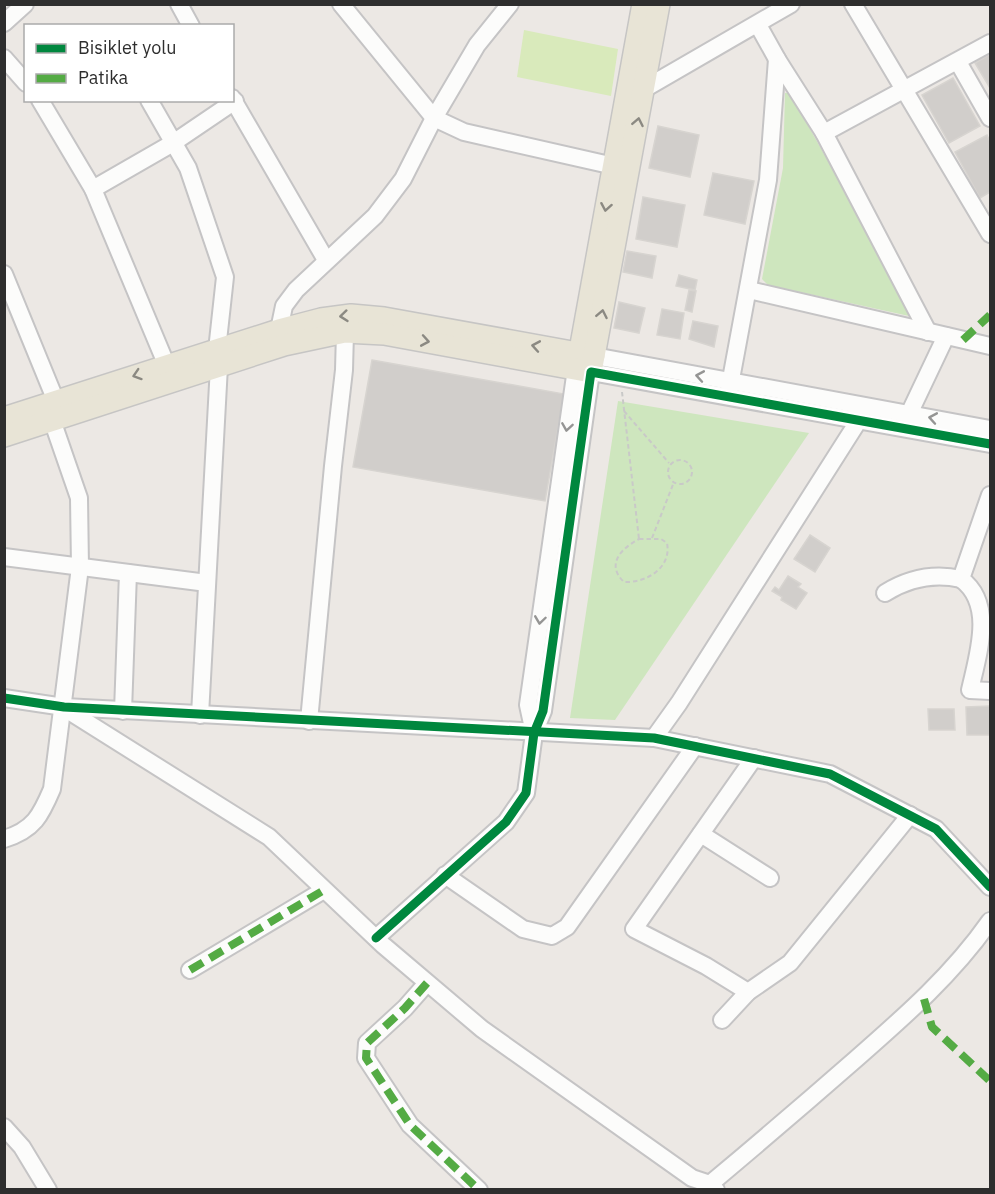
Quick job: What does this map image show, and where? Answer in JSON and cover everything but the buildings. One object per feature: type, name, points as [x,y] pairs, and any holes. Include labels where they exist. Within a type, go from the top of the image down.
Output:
[{"type":"main road","points":[[585,363],[635,92],[643,4]]},
{"type":"main road","points":[[585,363],[614,166],[659,4]]},
{"type":"main road","points":[[4,418],[57,413],[281,338],[321,319],[351,315],[384,318],[585,363]]},
{"type":"main road","points":[[281,338],[345,332],[384,334],[585,363]]},
{"type":"main road","points":[[4,436],[167,366],[218,358]]},
{"type":"street","points":[[179,4],[190,24]]},
{"type":"street","points":[[341,4],[434,118],[464,132],[614,166]]},
{"type":"street","points":[[281,338],[284,306],[296,290],[326,260],[375,216],[403,178],[434,118],[477,45],[510,4]]},
{"type":"street","points":[[635,92],[758,25],[791,4]]},
{"type":"street","points":[[853,4],[990,234]]},
{"type":"street","points":[[4,23],[23,5]]},
{"type":"street","points":[[758,25],[824,133],[928,332]]},
{"type":"street","points":[[824,133],[990,43]]},
{"type":"street","points":[[4,57],[24,81]]},
{"type":"street","points":[[729,389],[768,180],[777,59]]},
{"type":"street","points":[[958,62],[990,118]]},
{"type":"street","points":[[234,101],[326,260]]},
{"type":"street","points":[[43,102],[93,189],[167,366]]},
{"type":"street","points":[[149,102],[188,168],[225,277],[218,358],[200,715]]},
{"type":"street","points":[[93,189],[173,143],[229,102]]},
{"type":"street","points":[[4,274],[57,413],[79,498],[80,567],[52,789],[41,815],[19,834],[4,839]]},
{"type":"street","points":[[749,290],[990,346]]},
{"type":"street","points":[[309,721],[344,370],[345,332]]},
{"type":"street","points":[[909,414],[946,336]]},
{"type":"street","points":[[585,363],[620,377],[729,389]]},
{"type":"street","points":[[585,363],[860,412],[990,444]]},
{"type":"street","points":[[376,938],[506,822],[526,793],[534,733],[543,711],[581,433],[585,363]]},
{"type":"street","points":[[860,412],[909,414],[990,429]]},
{"type":"street","points":[[654,738],[679,703],[860,412]]},
{"type":"street","points":[[962,579],[990,495]]},
{"type":"street","points":[[4,557],[207,583]]},
{"type":"street","points":[[123,711],[128,573]]},
{"type":"street","points":[[885,592],[905,582],[927,577],[962,579],[977,594],[984,614],[970,690],[990,691]]},
{"type":"street","points":[[4,698],[64,707],[123,711],[654,738],[830,774],[936,828],[990,887]]},
{"type":"street","points":[[64,707],[269,837],[376,938],[482,1029],[688,1184],[713,1186],[924,999],[980,936],[990,921]]},
{"type":"street","points":[[445,875],[523,929],[552,936],[567,927],[695,746]]},
{"type":"street","points":[[748,992],[706,966],[634,929],[754,758]]},
{"type":"street","points":[[722,1020],[748,992],[789,963],[910,815]]},
{"type":"street","points":[[701,834],[770,878]]},
{"type":"street","points":[[190,970],[324,890]]},
{"type":"street","points":[[427,983],[405,1008],[367,1043],[366,1058],[410,1125],[479,1190]]},
{"type":"street","points":[[4,1127],[22,1147],[48,1190]]},
{"type":"path","points":[[620,377],[639,539]]},
{"type":"path","points":[[624,411],[670,464]]},
{"type":"path","points":[[675,460],[688,463],[692,470],[691,478],[685,483],[674,482],[668,475],[670,464],[675,460]]},
{"type":"path","points":[[651,539],[674,482]]},
{"type":"path","points":[[639,539],[651,539],[661,539],[667,543],[669,552],[666,560],[651,575],[636,582],[624,582],[618,577],[616,568],[621,552],[639,539]]},
{"type":"green space","points":[[524,30],[618,49],[611,96],[517,77]]},
{"type":"green space","points":[[785,93],[790,93],[913,314],[909,316],[768,285],[762,279],[783,168]]},
{"type":"green space","points":[[618,401],[809,433],[615,720],[570,718]]},
{"type":"marked path","points":[[963,340],[990,315]]},
{"type":"marked path","points":[[190,970],[324,890]]},
{"type":"marked path","points":[[427,983],[405,1008],[367,1043],[366,1058],[410,1125],[479,1190]]},
{"type":"marked path","points":[[924,999],[932,1027],[990,1081]]},
{"type":"cycle path","points":[[376,938],[506,822],[526,793],[534,733],[543,711],[591,372],[990,444]]},
{"type":"cycle path","points":[[4,698],[64,707],[654,738],[830,774],[936,829],[990,887]]}]
